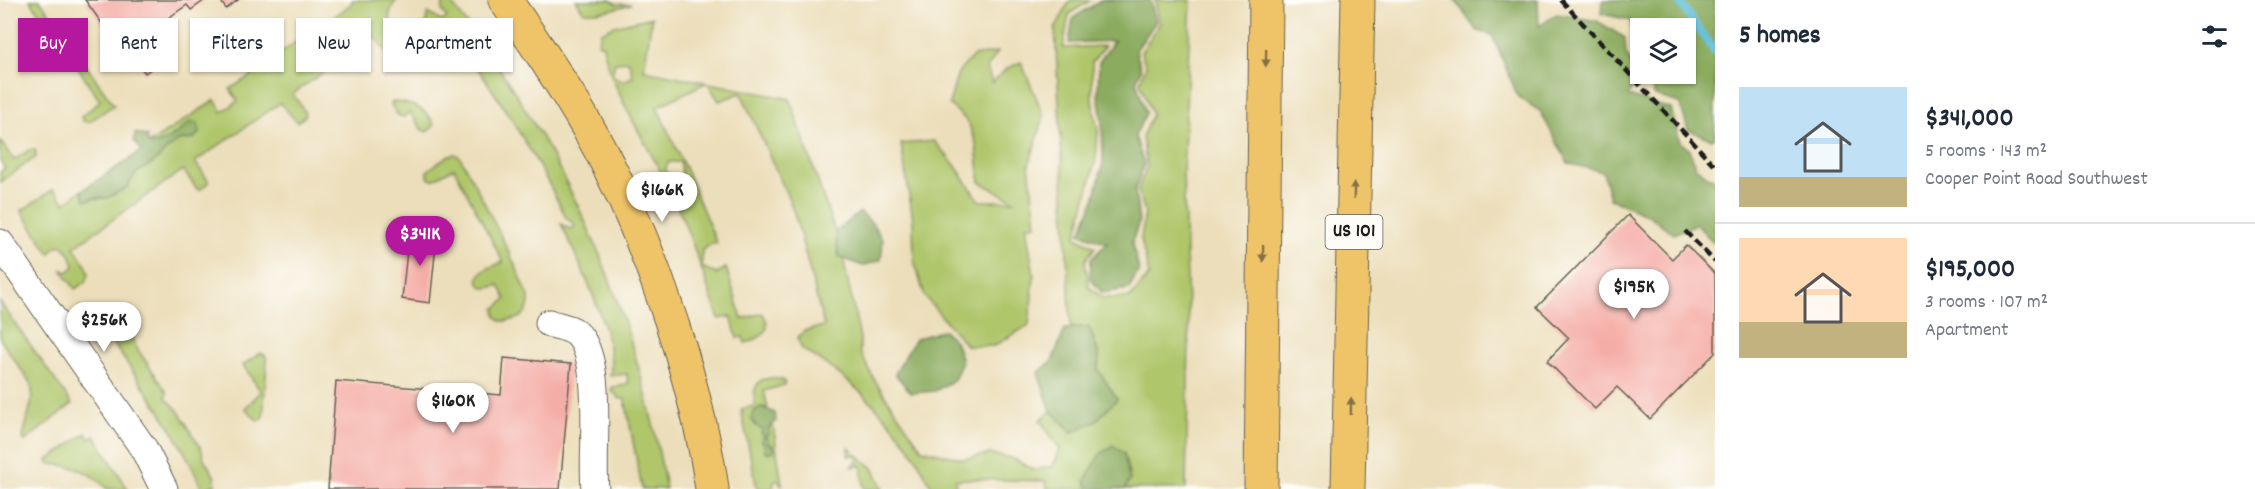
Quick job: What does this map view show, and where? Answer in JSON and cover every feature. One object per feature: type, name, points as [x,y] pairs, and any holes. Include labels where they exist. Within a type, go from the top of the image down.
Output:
[{"type":"main road","points":[[506,0],[587,126],[618,185],[653,265],[688,375],[700,422],[712,489]]},
{"type":"main road","points":[[1259,489],[1266,0]]},
{"type":"main road","name":"US 101","points":[[1350,481],[1358,0]]},
{"type":"street","points":[[0,243],[144,449],[164,489]]},
{"type":"street","points":[[549,323],[574,332],[586,346],[593,372],[595,489]]},
{"type":"green space","points":[[30,0],[40,0],[53,18],[43,18]]},
{"type":"green space","points":[[352,0],[397,0],[391,9],[390,18],[383,18],[383,48],[374,36],[371,38],[371,18],[333,18],[352,3]]},
{"type":"green space","points":[[449,0],[463,18],[446,18],[442,11],[443,4]]},
{"type":"green space","points":[[576,0],[611,0],[617,4],[631,4],[608,10],[584,12]]},
{"type":"green space","points":[[1070,0],[1091,0],[1069,14],[1063,48],[1105,46],[1092,62],[1092,100],[1098,132],[1096,159],[1076,237],[1095,247],[1085,261],[1089,287],[1103,298],[1130,298],[1149,275],[1141,239],[1145,212],[1138,190],[1147,166],[1142,137],[1152,114],[1140,82],[1146,66],[1141,52],[1160,23],[1155,0],[1191,0],[1183,172],[1189,332],[1186,489],[1125,489],[1130,479],[1085,481],[1089,489],[1047,489],[1046,481],[967,479],[955,480],[956,489],[934,489],[902,437],[877,408],[834,370],[802,349],[797,338],[804,331],[824,326],[797,222],[789,199],[741,93],[719,101],[707,83],[790,99],[835,232],[839,257],[843,258],[860,338],[860,352],[875,381],[922,449],[963,459],[990,454],[1012,458],[1034,470],[1053,466],[1060,449],[1040,420],[1051,411],[1072,432],[1117,399],[1098,370],[1099,355],[1089,327],[1071,328],[1055,29]]},
{"type":"green space","points":[[1102,0],[1150,0],[1156,21],[1136,50],[1141,70],[1136,81],[1146,113],[1135,136],[1144,164],[1135,190],[1139,222],[1132,242],[1139,270],[1129,289],[1102,293],[1090,278],[1091,259],[1107,243],[1080,233],[1094,200],[1103,163],[1102,121],[1098,94],[1099,62],[1114,41],[1069,43],[1073,18]]},
{"type":"green space","points":[[1455,0],[1538,0],[1539,26],[1557,14],[1597,21],[1625,38],[1626,54],[1630,60],[1630,84],[1634,84],[1628,96],[1671,109],[1680,142],[1690,150],[1695,167],[1715,181],[1715,244],[1696,224],[1674,234],[1648,215],[1610,199],[1603,172],[1568,163],[1540,111],[1518,97],[1492,35],[1476,30]]},
{"type":"green space","points":[[1603,0],[1715,0],[1715,139],[1688,130],[1680,103],[1655,96],[1650,84],[1696,84],[1696,18],[1630,18],[1630,20],[1601,14]]},
{"type":"green space","points":[[428,13],[436,18],[427,18]]},
{"type":"green space","points":[[652,17],[644,70],[706,82],[657,107],[717,244],[713,243],[702,250],[702,267],[716,274],[726,268],[742,319],[762,313],[766,319],[767,328],[761,336],[751,341],[745,343],[743,337],[737,338],[731,316],[719,319],[676,202],[613,80],[603,45],[598,43],[601,32],[614,26]],"holes":[[[629,61],[633,77],[622,81],[612,75],[615,62]],[[669,162],[680,162],[682,174],[670,176],[665,170]]]},
{"type":"green space","points":[[296,42],[296,72],[324,72],[293,94],[305,112],[305,116],[297,122],[280,103],[195,162],[208,180],[208,183],[200,190],[183,170],[74,247],[89,274],[86,282],[75,289],[62,270],[68,272],[74,266],[70,254],[62,245],[54,248],[50,254],[21,211],[54,189],[65,203],[82,190],[85,200],[107,198],[127,188],[135,174],[157,160],[178,141],[193,139],[199,133],[191,122],[166,141],[148,144],[215,100],[222,112],[238,101],[230,89],[254,72],[284,72],[284,51]]},
{"type":"green space","points":[[998,52],[987,68],[992,83],[1006,69],[1021,62],[1044,116],[1029,165],[1036,225],[1026,225],[1034,276],[1029,325],[994,346],[967,346],[925,297],[914,261],[913,219],[901,144],[934,141],[955,165],[979,201],[1015,201],[980,182],[976,143],[968,122],[949,104],[958,73],[973,56]]},
{"type":"green space","points":[[88,68],[114,105],[89,122],[83,121],[81,117],[100,101],[81,72],[88,72]]},
{"type":"green space","points":[[481,72],[501,72],[549,150],[577,203],[621,312],[639,369],[666,489],[642,489],[625,399],[620,399],[611,390],[613,387],[628,385],[627,374],[610,376],[611,361],[602,321],[586,277],[561,224],[570,229],[574,228],[575,224],[567,219],[513,122]]},
{"type":"green space","points":[[392,102],[405,103],[423,110],[434,126],[427,132],[422,130],[410,112],[404,117],[398,115],[391,105]]},
{"type":"green space","points":[[191,122],[198,123],[199,133],[193,139],[178,141],[157,160],[135,174],[127,188],[107,198],[85,200],[82,190],[142,151],[134,141],[135,133],[147,136],[148,144],[160,143],[171,138]]},
{"type":"green space","points":[[0,141],[14,160],[29,150],[34,149],[36,152],[36,157],[1,182],[0,172],[5,168],[0,161]]},
{"type":"green space","points":[[455,154],[460,157],[488,209],[529,297],[525,313],[513,320],[501,321],[496,316],[495,309],[506,299],[499,285],[485,288],[479,283],[481,273],[503,262],[454,168],[433,180],[429,179],[427,171],[449,155]]},
{"type":"green space","points":[[860,212],[872,223],[883,240],[881,260],[863,266],[839,257],[835,232]]},
{"type":"green space","points":[[0,302],[72,404],[25,441],[24,432],[32,398],[31,384],[0,339]]},
{"type":"green space","points":[[107,310],[113,310],[124,322],[136,347],[167,392],[166,398],[178,410],[201,448],[204,459],[215,477],[215,485],[202,489],[167,422],[95,318]]},
{"type":"green space","points":[[1089,326],[1099,355],[1098,370],[1117,399],[1096,421],[1072,432],[1051,411],[1038,373],[1052,361],[1065,329]]},
{"type":"green space","points":[[943,330],[955,341],[962,361],[954,380],[935,391],[911,393],[895,374],[915,339]]},
{"type":"green space","points":[[260,353],[265,355],[267,360],[263,419],[258,421],[245,408],[261,392],[243,365]]},
{"type":"green space","points":[[771,378],[785,382],[784,385],[764,391],[768,408],[761,407],[764,435],[769,443],[766,437],[768,429],[773,425],[782,485],[778,480],[774,482],[773,489],[757,489],[741,409],[755,406],[756,386],[761,380]]},
{"type":"green space","points":[[761,407],[775,413],[776,421],[768,429],[766,437],[774,451],[767,453],[761,440],[764,436],[761,433],[763,430],[751,419],[755,410]]},
{"type":"green space","points":[[86,433],[89,439],[95,436],[128,489],[107,489],[88,473],[66,466],[49,464],[47,461]]},
{"type":"green space","points":[[1113,445],[1124,453],[1130,480],[1125,489],[1089,489],[1085,481],[1100,454]]},
{"type":"green space","points":[[849,448],[873,468],[883,489],[864,489],[861,465],[852,467],[858,460],[855,455],[848,456]]},
{"type":"building","points":[[85,0],[205,0],[191,10],[187,5],[168,18],[100,18],[100,21]]},
{"type":"building","points":[[220,0],[238,0],[226,9]]},
{"type":"building","points":[[1628,215],[1672,259],[1686,245],[1715,274],[1715,353],[1650,419],[1617,387],[1595,409],[1547,361],[1569,338],[1537,307]]},
{"type":"building","points":[[409,231],[437,235],[430,303],[402,299]]},
{"type":"building","points":[[504,358],[571,364],[560,489],[328,489],[336,381],[501,395]]},
{"type":"waterway","points":[[1678,0],[1715,52]]},
{"type":"railway","points":[[1561,0],[1715,166]]},
{"type":"railway","points":[[1685,231],[1715,262]]}]
